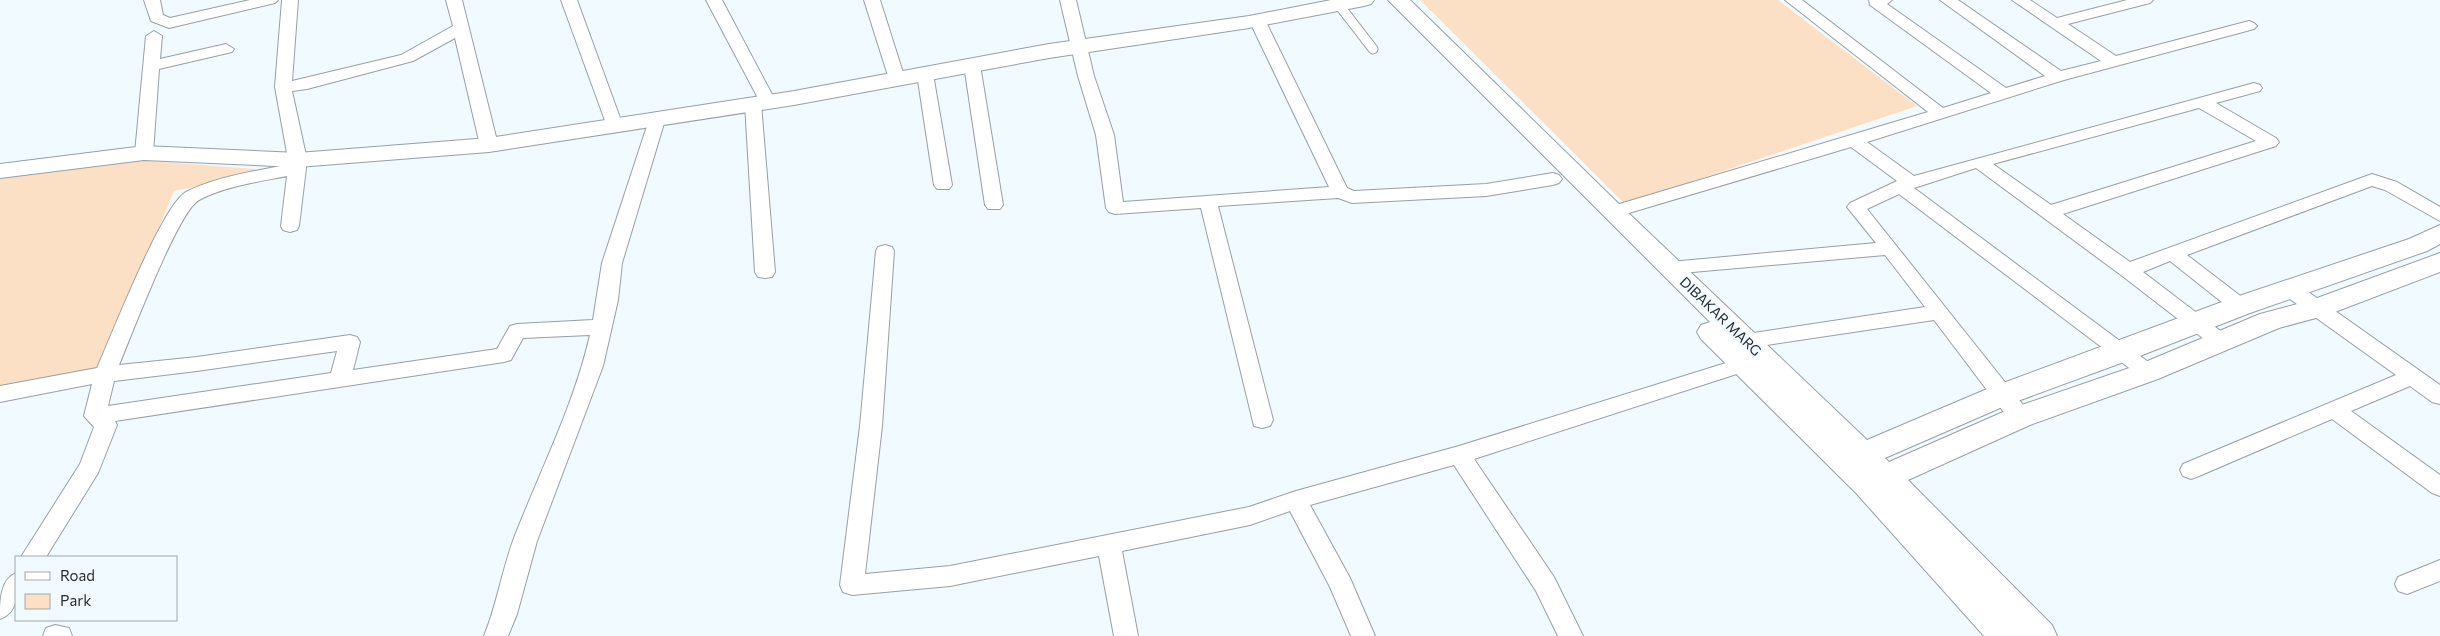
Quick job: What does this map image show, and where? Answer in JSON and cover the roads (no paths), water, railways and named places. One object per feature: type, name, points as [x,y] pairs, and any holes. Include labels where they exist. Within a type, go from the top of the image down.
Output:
[{"type":"street","points":[[152,0],[156,18],[169,23],[270,0]]},
{"type":"street","points":[[290,0],[284,87],[297,164],[290,226]]},
{"type":"street","points":[[569,0],[615,126]]},
{"type":"street","points":[[714,0],[760,103],[765,272]]},
{"type":"street","points":[[872,0],[896,79]]},
{"type":"street","points":[[1068,0],[1078,47],[1105,135],[1115,208],[1340,192],[1352,197],[1486,190],[1553,179]]},
{"type":"street","points":[[95,416],[105,374],[166,232],[190,197],[216,186],[297,164],[489,144],[657,120],[1078,47],[1257,20],[1364,0]]},
{"type":"street","name":"DIBAKAR MARG","points":[[1375,0],[1553,179],[1745,353],[2040,636]]},
{"type":"street","name":"DIBAKAR MARG","points":[[1398,0],[1670,268],[1745,353]]},
{"type":"street","points":[[1793,0],[1940,114]]},
{"type":"street","points":[[1948,0],[2058,77]]},
{"type":"street","points":[[2020,0],[2114,62]]},
{"type":"street","points":[[2055,23],[2145,0]]},
{"type":"street","points":[[457,1],[461,28],[489,144]]},
{"type":"street","points":[[1877,1],[2003,94]]},
{"type":"street","points":[[1257,20],[1340,192]]},
{"type":"street","points":[[1612,212],[1854,141],[2058,77],[2249,26]]},
{"type":"street","points":[[284,87],[307,84],[407,58],[461,28]]},
{"type":"street","points":[[144,153],[154,36]]},
{"type":"street","points":[[150,66],[226,49]]},
{"type":"street","points":[[972,65],[994,205]]},
{"type":"street","points":[[925,74],[943,185]]},
{"type":"street","points":[[2020,417],[1890,248],[1856,207],[1906,184],[1979,162],[2254,88]]},
{"type":"street","points":[[2050,212],[2270,142],[2201,102]]},
{"type":"street","points":[[496,636],[505,614],[525,541],[593,366],[608,300],[612,263],[657,120]]},
{"type":"street","points":[[1854,141],[1906,184],[2148,372]]},
{"type":"street","points":[[0,171],[144,153],[297,164]]},
{"type":"street","points":[[1979,162],[2050,212],[2220,340]]},
{"type":"street","points":[[2128,270],[2372,180],[2391,186],[2440,215]]},
{"type":"street","points":[[1208,201],[1262,420]]},
{"type":"street","points":[[1854,458],[2002,396],[2197,324],[2240,306],[2418,245],[2440,233]]},
{"type":"street","points":[[1670,268],[1890,248]]},
{"type":"street","points":[[885,251],[871,426],[852,585],[950,576],[1250,516],[1296,500],[1459,455],[1745,353],[1939,312]]},
{"type":"street","points":[[2173,254],[2240,306]]},
{"type":"street","points":[[1876,480],[2020,417],[2148,372],[2220,340],[2270,321],[2317,308],[2440,262]]},
{"type":"street","points":[[2290,289],[2431,385]]},
{"type":"street","points":[[95,416],[504,354],[518,332],[602,327]]},
{"type":"street","points":[[0,394],[105,374],[197,364],[350,342],[339,380]]},
{"type":"street","points":[[2068,372],[2092,392]]},
{"type":"street","points":[[2191,470],[2334,410],[2431,385]]},
{"type":"street","points":[[2334,410],[2440,487]]},
{"type":"street","points":[[34,556],[90,467],[106,425],[95,416]]},
{"type":"street","points":[[1459,455],[1545,584],[1571,636]]},
{"type":"street","name":"DIBAKAR MARG","points":[[1876,480],[2006,636]]},
{"type":"street","points":[[1296,500],[1341,585],[1363,636]]},
{"type":"street","points":[[1109,544],[1126,636]]},
{"type":"street","points":[[2407,584],[2440,570]]},
{"type":"street","points":[[0,609],[15,586]]},
{"type":"street","points":[[55,636],[60,636]]},
{"type":"lane","points":[[1339,5],[1373,48]]}]
